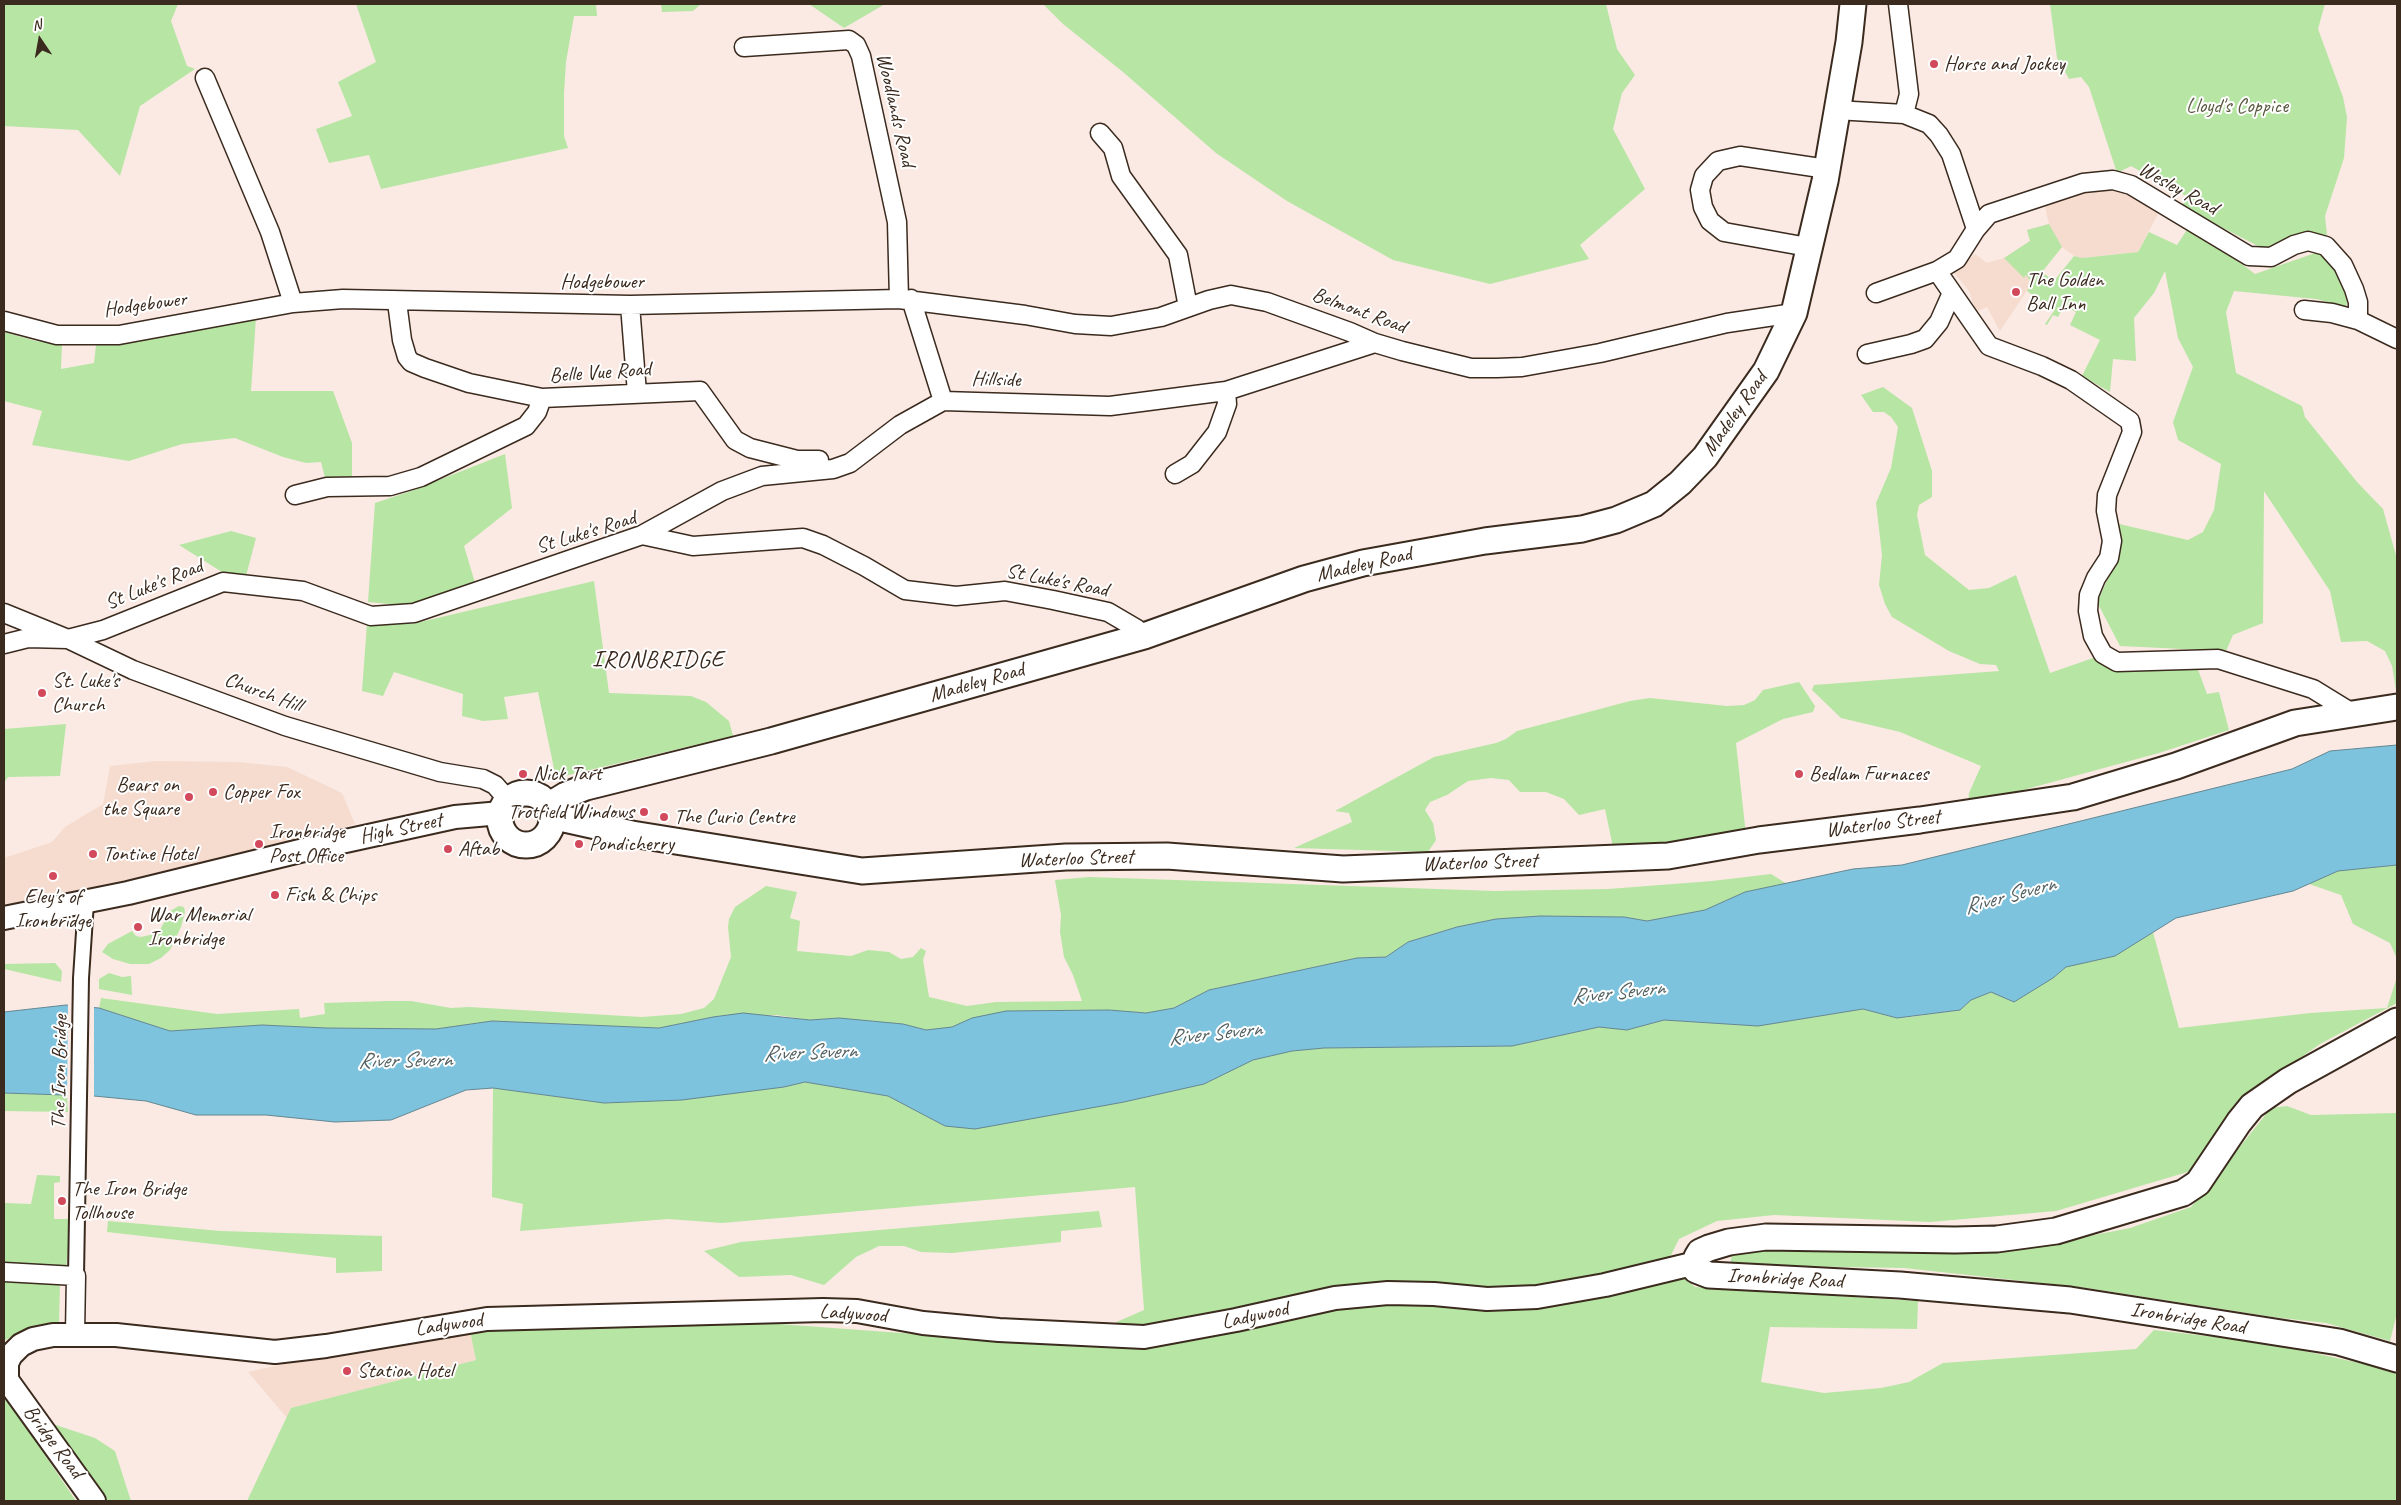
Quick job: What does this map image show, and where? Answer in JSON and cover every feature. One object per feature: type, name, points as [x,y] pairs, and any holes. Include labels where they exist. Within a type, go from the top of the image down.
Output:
[{"type":"main road","name":"Madeley Road","points":[[550,811],[566,795],[586,787],[770,742],[1144,636],[1304,580],[1363,563],[1485,541],[1582,529],[1616,520],[1654,504],[1680,483],[1705,458],[1766,371],[1794,313],[1827,169],[1849,42],[1853,4]]},
{"type":"main road","name":"Waterloo Street","points":[[550,811],[632,834],[862,871],[1066,857],[1167,856],[1343,869],[1668,856],[1759,840],[1920,820],[2073,797],[2176,766],[2294,723],[2397,707]]},
{"type":"main road","points":[[530,794],[537,796],[550,811],[549,832],[536,843],[529,845],[520,844],[506,836],[502,829],[504,807],[515,796],[530,794]]},
{"type":"main road","name":"Ironbridge Road","points":[[2397,1021],[2288,1081],[2252,1106],[2198,1183],[2183,1193],[2056,1231],[1997,1239],[1766,1238],[1729,1242],[1709,1248],[1700,1252],[1697,1256],[1696,1264],[1696,1270],[1709,1276],[1900,1285],[2070,1300],[2339,1342],[2397,1358]]},
{"type":"street","points":[[1898,4],[1909,94],[1904,114]]},
{"type":"street","name":"Woodlands Road","points":[[744,47],[849,40],[856,45],[861,56],[897,222],[905,299],[943,401]]},
{"type":"street","points":[[205,78],[270,232],[293,303]]},
{"type":"street","points":[[1836,110],[1904,114],[1929,124],[1939,135],[1951,154],[1976,229]]},
{"type":"street","points":[[1100,133],[1113,148],[1121,176],[1178,255],[1188,307]]},
{"type":"street","points":[[1808,247],[1724,232],[1710,221],[1703,207],[1700,190],[1704,176],[1718,160],[1740,156],[1827,169]]},
{"type":"street","name":"Wesley Road","points":[[1876,293],[1937,271],[1958,259],[1976,229],[1989,214],[2083,183],[2113,180],[2131,185],[2249,256],[2271,257],[2294,245],[2308,241],[2326,246],[2343,265],[2354,289],[2358,302],[2358,320]]},
{"type":"street","points":[[1937,271],[1951,295],[1989,346],[2042,366],[2071,380],[2130,421],[2132,432],[2107,495],[2106,510],[2112,541],[2110,558],[2096,578],[2088,596],[2088,611],[2093,636],[2103,654],[2117,662],[2218,659],[2313,689],[2352,713]]},
{"type":"street","name":"Belmont Road","points":[[905,299],[1090,326],[1111,326],[1161,317],[1225,295],[1242,297],[1267,302],[1375,343],[1471,368],[1522,367],[1600,354],[1726,322],[1794,313]]},
{"type":"street","points":[[1867,354],[1925,339],[1938,322],[1951,295]]},
{"type":"street","name":"Hodgebower","points":[[4,321],[57,335],[119,335],[293,303],[343,299],[397,302],[630,305],[905,299]]},
{"type":"street","points":[[397,302],[404,348],[411,362],[469,383],[542,398]]},
{"type":"street","points":[[630,305],[637,393]]},
{"type":"street","points":[[2304,310],[2332,313],[2358,320],[2397,339]]},
{"type":"street","name":"Hillside","points":[[642,535],[722,491],[762,476],[832,469],[850,463],[900,425],[943,401],[1110,406],[1226,391],[1375,343]]},
{"type":"street","name":"Belle Vue Road","points":[[295,495],[327,487],[390,486],[421,477],[526,426],[538,412],[542,398],[700,391],[735,440],[750,448],[797,460],[841,460],[850,463]]},
{"type":"street","points":[[1176,474],[1192,464],[1217,432],[1227,404],[1226,391]]},
{"type":"street","name":"St Luke's Road","points":[[68,639],[103,630],[223,582],[303,591],[371,616],[414,613],[642,535],[692,546],[803,538],[823,545],[905,590],[956,596],[1005,590],[1108,612],[1137,629],[1144,636]]},
{"type":"street","name":"Church Hill","points":[[4,612],[68,639],[133,670],[285,726],[440,772],[484,778],[501,790],[504,807]]},
{"type":"street","points":[[4,644],[28,638],[68,639]]},
{"type":"street","name":"High Street","points":[[4,918],[86,902],[300,851],[504,807]]},
{"type":"street","name":"The Iron Bridge","points":[[76,1276],[81,978],[86,902]]},
{"type":"street","name":"Ladywood","points":[[11,1354],[21,1345],[33,1339],[53,1335],[124,1336],[274,1352],[326,1346],[487,1319],[823,1310],[856,1311],[924,1323],[989,1329],[1144,1337],[1236,1320],[1335,1298],[1388,1293],[1434,1294],[1487,1299],[1537,1297],[1605,1285],[1696,1264]]},
{"type":"street","points":[[4,1272],[76,1276],[75,1334]]},
{"type":"street","name":"Bridge Road","points":[[11,1354],[7,1363],[7,1380],[94,1501]]},
{"type":"shaded area","points":[[2105,187],[2125,192],[2160,210],[2138,252],[2082,258],[2074,256],[2062,247],[2032,283],[2000,331],[1987,307],[1976,312],[1969,291],[1954,273],[1975,254],[1987,263],[2004,258],[2030,241],[2027,230],[2049,224],[2045,207],[2076,193]]},
{"type":"shaded area","points":[[156,761],[238,762],[287,767],[342,793],[355,824],[223,863],[4,909],[4,858],[52,842],[65,827],[103,804],[110,766]]},
{"type":"shaded area","points":[[470,1331],[476,1360],[291,1408],[287,1418],[248,1372],[348,1350]]},
{"type":"green space","points":[[4,4],[178,4],[171,21],[187,66],[195,69],[140,106],[120,176],[78,130],[4,126]]},
{"type":"green space","points":[[356,4],[596,4],[597,16],[574,16],[566,62],[564,93],[564,136],[568,148],[381,189],[369,155],[329,163],[316,129],[352,116],[338,82],[376,62]]},
{"type":"green space","points":[[661,4],[701,4],[693,11],[662,12]]},
{"type":"green space","points":[[809,4],[885,4],[844,28]]},
{"type":"green space","points":[[1043,4],[1606,4],[1617,49],[1635,75],[1622,93],[1613,129],[1645,189],[1580,245],[1589,259],[1490,284],[1393,260],[1287,201],[1216,153],[1123,72],[1063,24]]},
{"type":"green space","name":"Lloyd's Coppice","points":[[2050,4],[2325,4],[2318,29],[2343,97],[2347,117],[2344,158],[2325,216],[2327,235],[2301,233],[2264,249],[2182,207],[2186,196],[2131,166],[2117,173],[2089,87],[2081,77],[2069,79],[2057,58]]},
{"type":"green space","points":[[2049,224],[2062,247],[2042,272],[2054,281],[2074,256],[2082,258],[2138,252],[2149,232],[2177,245],[2190,225],[2255,274],[2321,251],[2336,268],[2348,297],[2346,307],[2316,299],[2234,291],[2226,312],[2236,373],[2302,406],[2305,417],[2357,482],[2383,509],[2397,559],[2397,696],[2392,666],[2385,651],[2367,641],[2341,642],[2330,591],[2264,491],[2263,623],[2233,635],[2226,651],[2120,646],[2097,602],[2117,559],[2115,523],[2188,540],[2203,532],[2214,510],[2221,464],[2178,440],[2173,422],[2193,367],[2178,338],[2165,271],[2154,293],[2134,318],[2136,361],[2113,359],[2110,392],[2082,376],[2100,340],[2070,325],[2076,312],[2064,306],[2058,317],[2053,315],[2047,325],[2045,324],[2054,311],[2027,291],[2032,283],[2026,275],[2024,278],[2004,258],[2030,241],[2027,230]]},
{"type":"green space","points":[[256,317],[251,391],[333,391],[352,443],[352,478],[325,478],[321,462],[306,463],[283,457],[235,438],[182,444],[129,461],[32,445],[42,411],[4,401],[4,332],[36,341],[62,344],[61,369],[94,363],[96,345],[157,337]]},
{"type":"green space","points":[[1883,387],[1912,408],[1932,471],[1932,497],[1919,505],[1917,515],[1925,555],[1969,590],[1989,588],[2016,575],[2050,673],[2093,658],[2114,668],[2197,667],[2207,694],[2219,692],[2229,730],[2159,753],[1968,805],[1969,793],[1981,766],[1900,732],[1841,718],[1812,690],[1814,685],[1999,671],[1996,665],[1980,664],[1949,651],[1892,617],[1885,604],[1879,585],[1882,555],[1876,503],[1891,468],[1898,427],[1891,417],[1884,412],[1873,412],[1861,395]]},
{"type":"green space","points":[[505,454],[512,508],[464,546],[476,586],[411,606],[368,602],[375,503]]},
{"type":"green space","points":[[231,531],[256,538],[246,576],[222,572],[179,545]]},
{"type":"green space","points":[[594,581],[609,693],[691,696],[706,702],[729,721],[733,736],[556,778],[538,692],[504,697],[508,719],[483,721],[462,716],[463,694],[394,672],[383,696],[362,691],[367,624],[412,624]]},
{"type":"green space","points":[[1799,682],[1815,706],[1813,712],[1783,719],[1736,743],[1746,835],[1694,843],[1613,847],[1605,809],[1579,815],[1564,799],[1546,792],[1520,792],[1509,780],[1491,778],[1468,781],[1447,795],[1430,802],[1425,810],[1433,823],[1436,840],[1428,852],[1294,848],[1352,822],[1349,813],[1335,811],[1434,757],[1496,743],[1517,731],[1630,701],[1650,698],[1727,706],[1744,705],[1755,700],[1763,690]]},
{"type":"green space","points":[[66,724],[60,776],[8,777],[4,783],[4,729]]},
{"type":"green space","points":[[2397,865],[2397,959],[2390,943],[2353,924],[2341,895],[2309,884],[2338,871]]},
{"type":"green space","points":[[1771,874],[1787,884],[1745,892],[1705,910],[1647,921],[1624,917],[1540,916],[1496,919],[1457,927],[1408,942],[1386,957],[1357,958],[1209,990],[1174,1008],[1146,1013],[1109,1010],[1051,1010],[972,1018],[952,1027],[926,1030],[903,1024],[839,1018],[810,1020],[776,1015],[713,1017],[659,1028],[492,1021],[436,1029],[326,1028],[262,1025],[170,1031],[99,1008],[101,998],[217,1014],[299,1009],[300,1018],[325,1014],[324,1003],[411,1001],[451,1008],[469,1007],[642,1017],[681,1014],[704,1008],[714,999],[731,957],[729,919],[735,907],[766,886],[797,892],[790,918],[800,921],[797,951],[851,956],[868,950],[889,952],[901,959],[913,957],[921,948],[926,951],[923,960],[929,997],[967,1006],[996,1002],[1082,1001],[1073,975],[1064,957],[1060,932],[1061,915],[1055,880],[1089,877],[1495,891],[1608,889],[1712,881]]},
{"type":"green space","points":[[179,906],[184,907],[185,912],[181,927],[170,950],[161,958],[149,964],[130,964],[113,959],[102,952],[108,944],[132,931],[136,936],[141,937],[154,934],[160,930],[170,911]]},
{"type":"green space","points":[[2153,932],[2179,1028],[2310,1013],[2387,1008],[2397,977],[2397,1003],[2320,1044],[2235,1104],[2191,1171],[2056,1211],[1930,1222],[1774,1215],[1717,1221],[1679,1239],[1670,1257],[1672,1269],[1695,1287],[1918,1301],[1917,1329],[1770,1327],[1761,1382],[1824,1393],[1881,1388],[1909,1382],[1943,1363],[2136,1349],[2154,1330],[2268,1343],[2373,1366],[2397,1374],[2397,1501],[247,1501],[291,1408],[476,1360],[470,1331],[752,1322],[1064,1345],[1144,1310],[1135,1187],[722,1223],[668,1219],[520,1231],[523,1204],[492,1197],[493,1088],[604,1103],[784,1087],[805,1082],[888,1096],[945,1126],[1124,1102],[1204,1084],[1253,1060],[1292,1051],[1324,1048],[1512,1046],[1600,1027],[1627,1030],[1664,1020],[1758,1026],[1863,1009],[1897,1018],[1910,1017],[1960,1010],[1971,1000],[1992,992],[2014,1002],[2053,978],[2066,967],[2115,956]]},
{"type":"green space","points":[[55,963],[62,971],[61,982],[4,969],[4,964]]},
{"type":"green space","points":[[109,973],[122,977],[131,976],[132,995],[99,989],[99,979]]},
{"type":"green space","points":[[4,1093],[67,1095],[68,1112],[4,1111]]},
{"type":"green space","points":[[2287,1106],[2311,1115],[2397,1113],[2397,1313],[2390,1341],[2326,1323],[2273,1317],[2087,1288],[1904,1268],[1730,1265],[1732,1254],[1765,1250],[1822,1248],[1966,1253],[2048,1244],[2130,1228],[2191,1207],[2271,1108]]},
{"type":"green space","points":[[37,1175],[60,1176],[60,1182],[54,1183],[54,1219],[71,1219],[66,1269],[4,1265],[5,1203],[31,1204]]},
{"type":"green space","points":[[1099,1211],[1102,1227],[1061,1231],[1061,1242],[952,1253],[921,1252],[904,1246],[879,1246],[856,1257],[824,1285],[791,1275],[739,1277],[704,1251],[741,1242]]},
{"type":"green space","points":[[108,1221],[221,1231],[382,1236],[382,1271],[336,1273],[336,1258],[107,1232]]},
{"type":"green space","points":[[4,1281],[11,1283],[60,1282],[59,1325],[19,1332],[4,1341]]},
{"type":"green space","points":[[4,1395],[49,1461],[76,1501],[4,1501]]},
{"type":"green space","points":[[50,1423],[95,1438],[115,1451],[131,1501],[107,1501],[82,1464]]},
{"type":"water","name":"River Severn","points":[[2397,745],[2397,865],[2338,871],[2293,891],[2176,918],[2115,956],[2066,967],[2053,978],[2014,1002],[1991,992],[1971,1000],[1960,1010],[1897,1018],[1863,1009],[1758,1026],[1664,1020],[1627,1030],[1599,1027],[1512,1046],[1324,1048],[1292,1051],[1253,1060],[1204,1084],[1124,1102],[975,1129],[945,1126],[888,1096],[805,1082],[784,1087],[682,1100],[604,1103],[493,1088],[466,1090],[391,1120],[335,1122],[266,1115],[196,1115],[146,1101],[94,1096],[4,1093],[4,1012],[66,1005],[99,1008],[170,1031],[262,1025],[326,1028],[436,1029],[492,1021],[659,1028],[743,1013],[810,1020],[839,1018],[903,1024],[926,1030],[952,1027],[972,1018],[1006,1011],[1109,1010],[1146,1013],[1174,1008],[1209,990],[1357,958],[1386,957],[1408,942],[1457,927],[1496,919],[1540,916],[1624,917],[1647,921],[1705,910],[1745,892],[1853,869],[1902,865],[2292,769],[2330,751]]},
{"type":"pier","points":[[68,1002],[94,1005],[94,1098],[67,1098]]},
{"type":"place","name":"Horse and Jockey","points":[[1934,64]]},
{"type":"place","name":"The Golden Ball Inn","points":[[2016,292]]},
{"type":"place","name":"St. Luke's Church","points":[[42,693]]},
{"type":"place","name":"Nick Tart","points":[[523,774]]},
{"type":"place","name":"Bedlam Furnaces","points":[[1799,774]]},
{"type":"place","name":"Copper Fox","points":[[213,792]]},
{"type":"place","name":"Bears on the Square","points":[[189,797]]},
{"type":"place","name":"Trotfield Windows","points":[[644,812]]},
{"type":"place","name":"The Curio Centre","points":[[664,817]]},
{"type":"place","name":"Ironbridge Post Office","points":[[259,844]]},
{"type":"place","name":"Pondicherry","points":[[579,844]]},
{"type":"place","name":"Aftab","points":[[448,849]]},
{"type":"place","name":"Tontine Hotel","points":[[93,854]]},
{"type":"place","name":"Eley's of Ironbridge","points":[[53,876]]},
{"type":"place","name":"Fish & Chips","points":[[275,895]]},
{"type":"place","name":"War Memorial Ironbridge","points":[[138,927]]},
{"type":"place","name":"The Iron Bridge Tollhouse","points":[[62,1201]]},
{"type":"place","name":"Station Hotel","points":[[347,1371]]},
{"type":"district","name":"IRONBRIDGE","points":[[658,661]]}]
